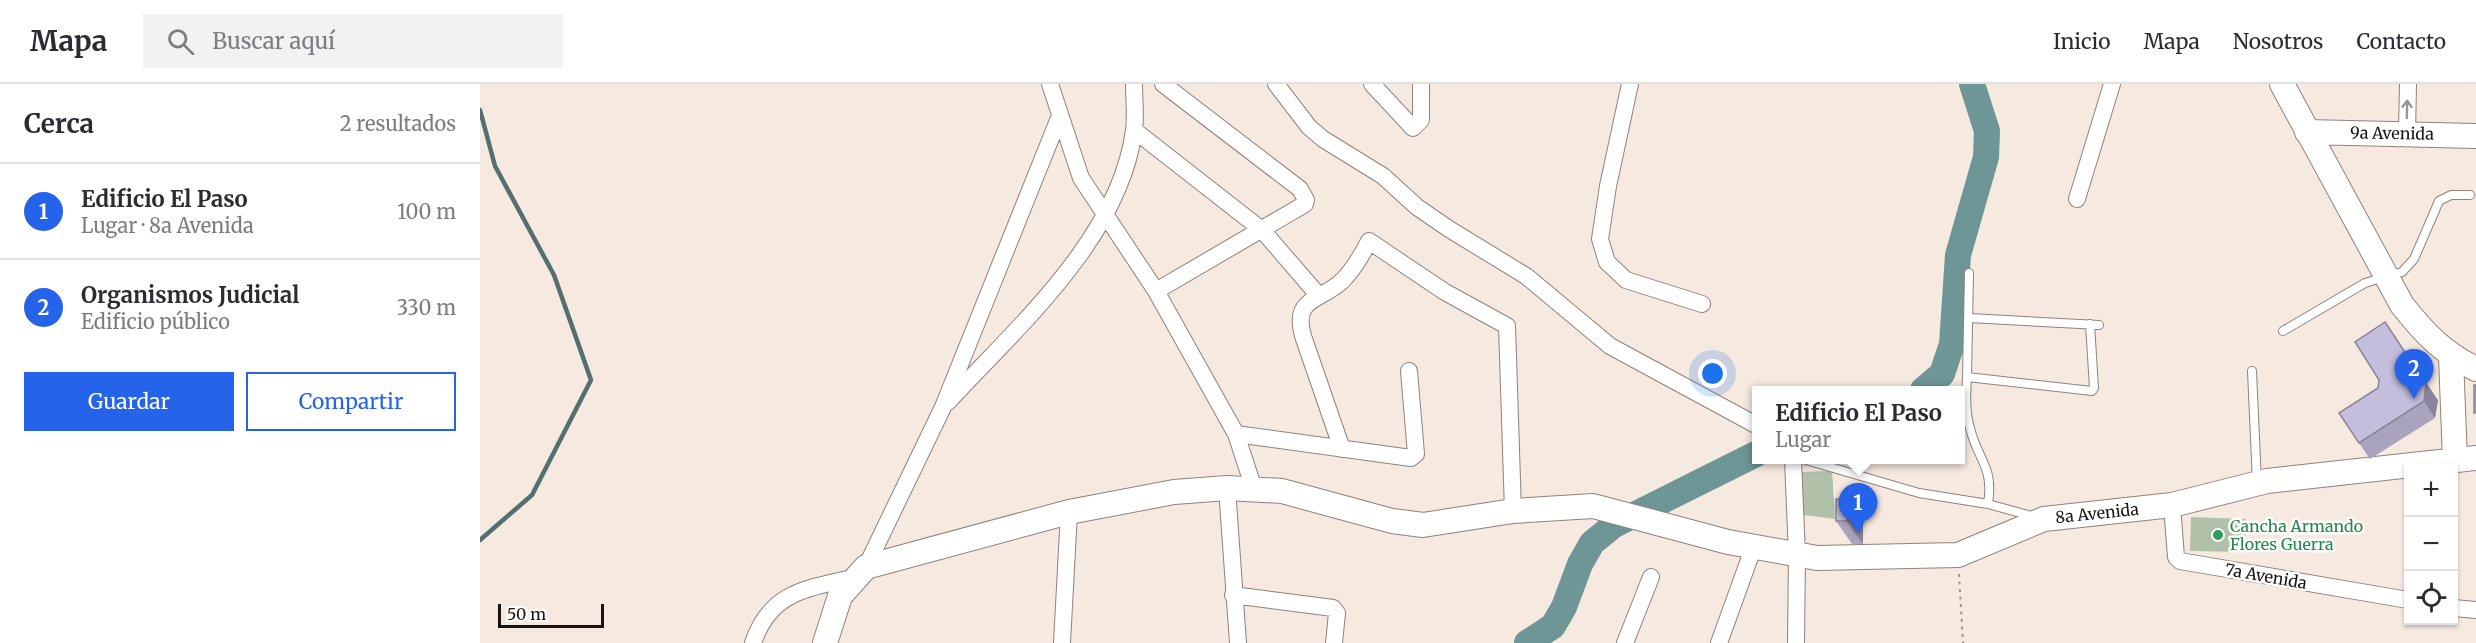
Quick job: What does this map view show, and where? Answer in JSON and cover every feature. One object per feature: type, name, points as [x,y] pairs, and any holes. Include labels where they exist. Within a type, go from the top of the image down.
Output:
[{"type":"street","points":[[1050,84],[1059,118],[1081,178],[1156,291],[1236,434],[1254,489]]},
{"type":"street","points":[[943,407],[1062,280],[1105,213],[1122,177],[1134,130],[1134,84]]},
{"type":"street","points":[[1156,291],[1305,204],[1305,196],[1300,189],[1163,84]]},
{"type":"street","points":[[1276,84],[1309,127],[1323,139],[1383,176],[1418,207],[1449,229],[1526,276],[1610,346],[1752,423]]},
{"type":"street","points":[[1372,84],[1413,128],[1421,120],[1421,84]]},
{"type":"street","points":[[1630,84],[1608,186],[1600,239],[1607,262],[1626,280],[1702,304]]},
{"type":"street","points":[[2077,199],[2112,84]]},
{"type":"street","points":[[2282,84],[2385,277],[2422,331],[2451,357],[2476,369]]},
{"type":"street","points":[[2407,134],[2408,84]]},
{"type":"street","points":[[825,643],[840,596],[861,572],[943,407],[1059,118]]},
{"type":"street","points":[[1134,130],[1262,230],[1320,296]]},
{"type":"street","name":"9a Avenida","points":[[2307,132],[2476,136]]},
{"type":"street","points":[[1342,449],[1300,327],[1304,306],[1342,282],[1354,268],[1369,241],[1445,292],[1507,326],[1513,511]]},
{"type":"street","points":[[2451,357],[2470,461]]},
{"type":"street","points":[[1236,434],[1403,458],[1416,454],[1409,371]]},
{"type":"street","name":"8a Avenida","points":[[861,572],[1069,512],[1174,492],[1227,488],[1282,491],[1392,521],[1423,525],[1513,511],[1593,506],[1728,542],[1817,558],[1958,555],[2044,519],[2172,505],[2257,483],[2470,461]]},
{"type":"street","points":[[1793,464],[1797,555],[1796,643]]},
{"type":"street","points":[[1227,488],[1238,643]]},
{"type":"street","name":"7a Avenida","points":[[2172,505],[2176,557],[2180,561],[2404,599]]},
{"type":"street","points":[[1062,643],[1069,512]]},
{"type":"street","points":[[1719,643],[1754,546]]},
{"type":"street","points":[[753,643],[771,608],[792,593],[861,572]]},
{"type":"street","points":[[1625,643],[1651,577]]},
{"type":"street","points":[[1233,595],[1333,608],[1336,613],[1334,643]]},
{"type":"street","points":[[2458,608],[2476,610]]},
{"type":"lane","points":[[2283,331],[2365,283],[2402,272],[2414,259],[2439,201],[2451,195],[2470,195]]},
{"type":"lane","points":[[1969,273],[1966,377],[1970,429],[1988,467],[1991,488],[1988,504]]},
{"type":"lane","points":[[1966,377],[2092,392],[2094,388],[2094,324],[1969,318]]},
{"type":"lane","points":[[2252,371],[2257,483]]},
{"type":"lane","points":[[1823,464],[1919,493],[1988,504],[2044,519]]},
{"type":"path","points":[[1958,555],[1963,643]]},
{"type":"green space","points":[[1832,471],[1835,519],[1803,515],[1800,472]]},
{"type":"green space","name":"Cancha Armando Flores Guerra","points":[[2191,517],[2246,519],[2245,552],[2190,551]]},
{"type":"building","points":[[2385,322],[2426,384],[2424,401],[2359,443],[2339,413],[2378,388],[2379,380],[2355,342]]},
{"type":"building","points":[[2474,385],[2476,385],[2476,413],[2474,413]]},
{"type":"building","points":[[1836,499],[1847,499],[1847,521],[1836,521]]},
{"type":"waterway","points":[[1928,386],[1942,374],[1952,344],[1958,255],[1986,157],[1987,131],[1972,84]]},
{"type":"waterway","points":[[480,110],[495,166],[554,275],[591,380],[532,495],[480,540]]},
{"type":"waterway","points":[[1527,643],[1553,626],[1564,607],[1580,564],[1592,543],[1614,525],[1752,456]]},
{"type":"place","name":"Organismos Judicial","points":[[2414,399]]},
{"type":"place","name":"Edificio El Paso","points":[[1858,533]]},
{"type":"place","name":"Cancha Armando Flores Guerra","points":[[2218,535]]}]
